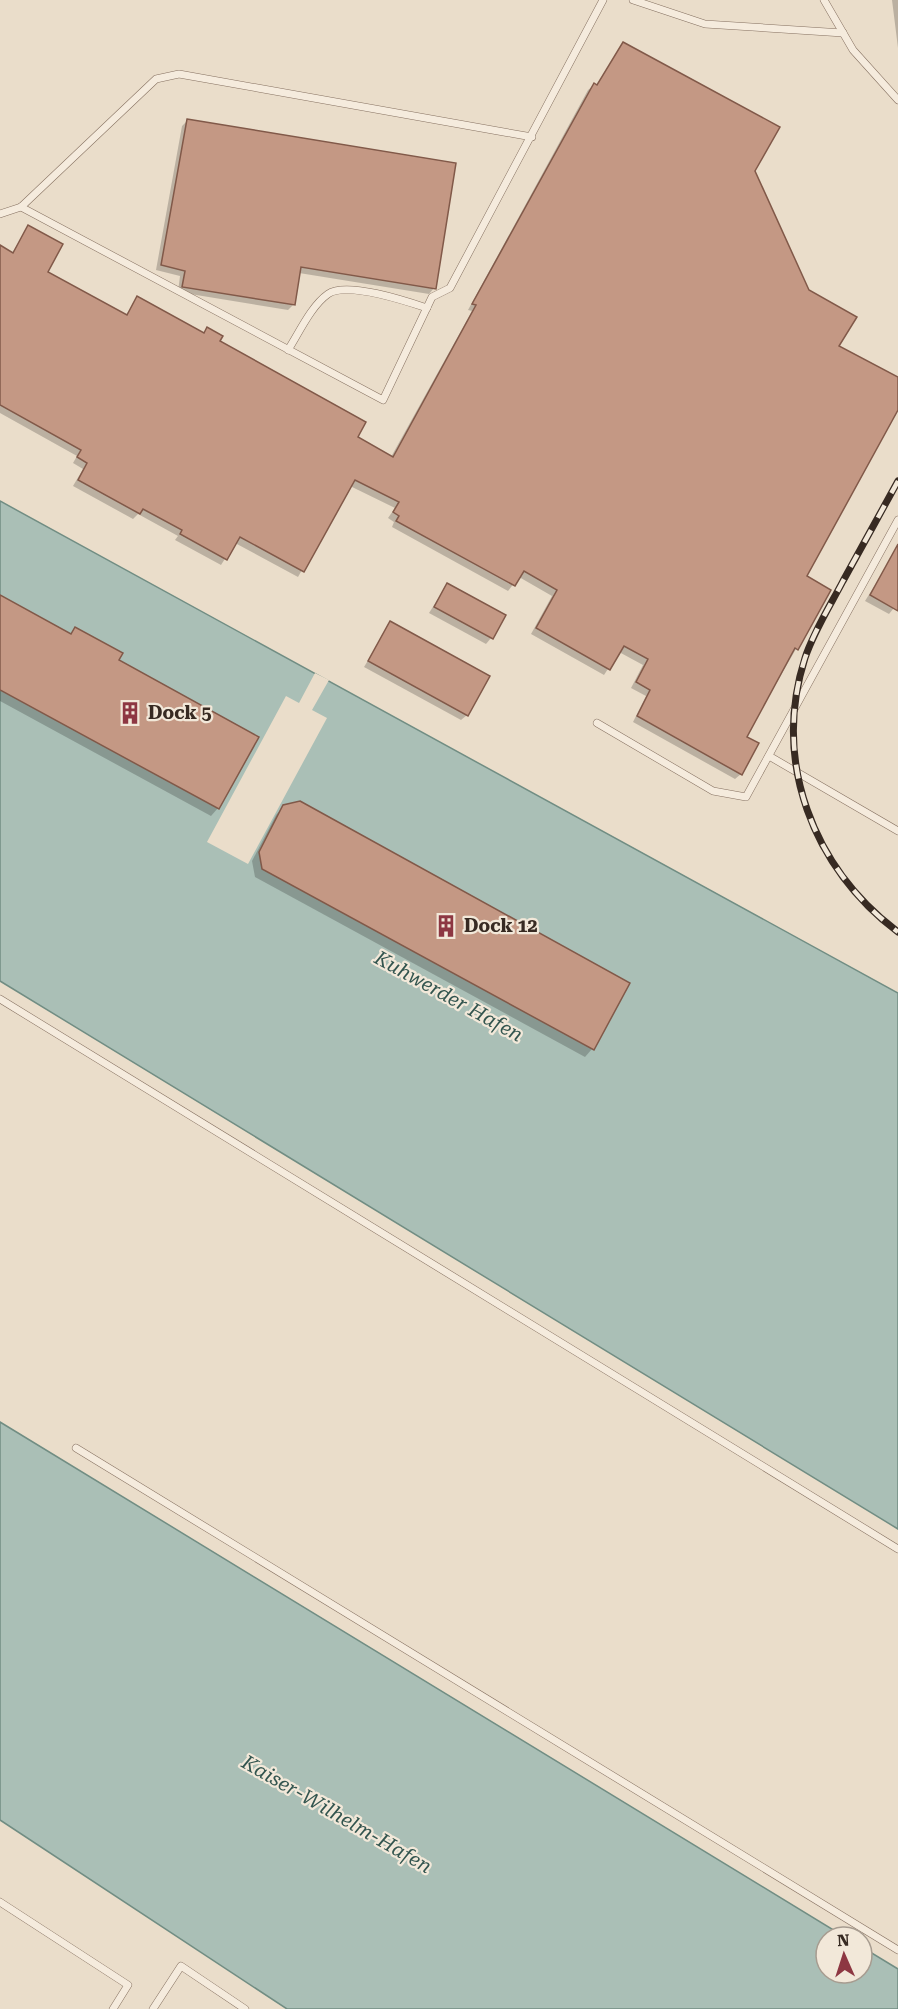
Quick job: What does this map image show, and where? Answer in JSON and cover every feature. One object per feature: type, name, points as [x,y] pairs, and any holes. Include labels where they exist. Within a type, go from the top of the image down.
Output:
[{"type":"lane","points":[[21,207],[383,400],[432,297],[450,288],[603,0]]},
{"type":"lane","points":[[633,0],[705,24],[843,33]]},
{"type":"lane","points":[[824,0],[854,50],[898,100]]},
{"type":"lane","points":[[0,214],[21,207],[156,79],[179,74],[532,137]]},
{"type":"lane","points":[[288,350],[319,302],[334,290],[351,289],[427,308]]},
{"type":"lane","points":[[597,723],[713,791],[746,797],[898,520]]},
{"type":"lane","points":[[768,756],[898,831]]},
{"type":"lane","points":[[0,999],[898,1549]]},
{"type":"lane","points":[[76,1448],[898,1950]]},
{"type":"lane","points":[[0,1902],[128,1985],[113,2009]]},
{"type":"lane","points":[[153,2009],[181,1966],[245,2009]]},
{"type":"water","name":"Kuhwerder Hafen","points":[[0,501],[898,993],[898,1529],[0,981]]},
{"type":"water","name":"Kaiser-Wilhelm-Hafen","points":[[0,1422],[825,1925],[814,1925],[814,1985],[874,1985],[874,1954],[898,1969],[898,2009],[287,2009],[0,1820]]},
{"type":"pier","points":[[315,673],[329,680],[312,710],[327,718],[248,864],[207,842],[286,696],[299,703]]},
{"type":"building","points":[[623,42],[780,127],[755,171],[809,290],[857,317],[839,346],[898,377],[898,410],[807,576],[831,590],[798,650],[795,648],[747,737],[759,743],[742,775],[637,716],[650,690],[636,682],[648,659],[624,646],[610,670],[536,628],[557,590],[524,571],[515,586],[396,521],[399,516],[393,512],[399,502],[355,480],[304,572],[240,537],[227,560],[180,534],[182,530],[143,509],[140,514],[78,480],[87,463],[77,457],[81,450],[0,405],[0,245],[13,253],[28,225],[63,244],[48,272],[127,315],[137,296],[204,333],[207,327],[223,336],[220,341],[366,422],[358,437],[393,457],[476,305],[472,304],[594,83],[597,85]]},
{"type":"building","points":[[187,119],[456,163],[436,289],[301,267],[295,305],[182,287],[185,271],[161,265]]},
{"type":"building","points":[[898,544],[898,611],[870,595]]},
{"type":"building","points":[[447,583],[506,615],[493,639],[434,607]]},
{"type":"building","name":"Dock 5","points":[[0,595],[71,634],[75,627],[123,653],[119,660],[259,737],[219,809],[0,690]]},
{"type":"building","points":[[390,621],[490,676],[468,716],[368,661]]},
{"type":"building","name":"Dock 12","points":[[300,801],[630,983],[594,1050],[262,869],[259,852],[283,805]]},
{"type":"railway","points":[[898,481],[822,619],[809,648],[796,697],[794,736],[798,774],[807,810],[823,845],[843,877],[868,906],[898,932]]},
{"type":"place","name":"Dock 5","points":[[130,713]]},
{"type":"place","name":"Dock 12","points":[[446,926]]}]
